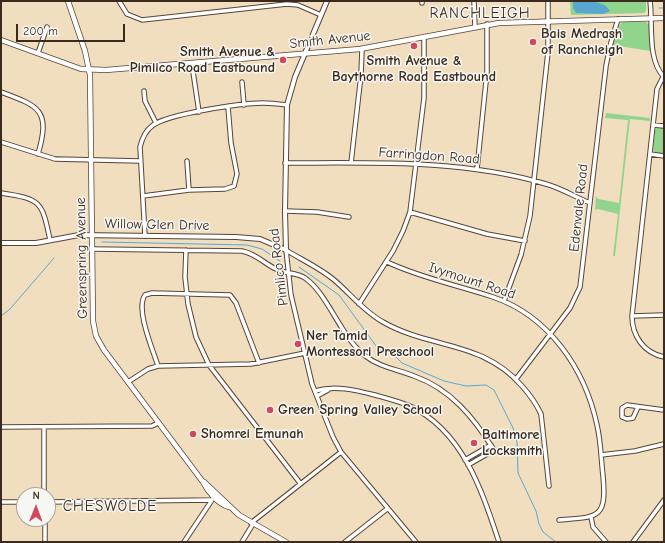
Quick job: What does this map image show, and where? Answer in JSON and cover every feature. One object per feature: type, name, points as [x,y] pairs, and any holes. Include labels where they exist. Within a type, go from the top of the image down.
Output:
[{"type":"main road","name":"Greenspring Avenue","points":[[68,1],[84,46],[89,70],[92,101],[91,161],[94,330],[99,342],[215,498],[252,524],[286,542]]},
{"type":"main road","name":"Smith Avenue","points":[[1,40],[72,66],[89,70],[192,65],[362,49],[424,38],[487,24],[664,18]]},
{"type":"street","points":[[119,1],[123,10],[131,17],[149,21],[277,3],[298,6],[321,15]]},
{"type":"street","name":"Pimlico Road","points":[[327,1],[295,77],[287,106],[285,211],[286,250],[291,295],[315,391],[332,437],[341,452],[416,542]]},
{"type":"street","points":[[474,1],[475,27]]},
{"type":"street","points":[[504,301],[525,241],[530,216],[547,66],[549,21],[548,1]]},
{"type":"street","points":[[650,1],[653,55],[655,64],[664,77],[657,89],[632,316],[633,328],[641,343],[651,353],[664,357]]},
{"type":"street","name":"Edenvale Road","points":[[516,379],[570,308],[578,293],[584,268],[606,66],[618,19]]},
{"type":"street","points":[[477,169],[487,72],[487,24]]},
{"type":"street","points":[[38,53],[47,27]]},
{"type":"street","points":[[359,304],[387,262],[403,231],[410,212],[425,86],[424,38]]},
{"type":"street","points":[[351,163],[361,76],[362,49]]},
{"type":"street","points":[[192,65],[199,112]]},
{"type":"street","points":[[242,82],[244,105]]},
{"type":"street","points":[[144,91],[145,101],[156,123]]},
{"type":"street","points":[[1,92],[27,101],[38,111],[43,126],[43,136],[38,154]]},
{"type":"street","points":[[146,236],[140,147],[143,137],[148,130],[156,123],[199,112],[264,103],[287,106]]},
{"type":"street","points":[[143,196],[189,190],[224,189],[234,186],[237,174],[231,143],[228,107]]},
{"type":"street","points":[[653,125],[664,126]]},
{"type":"street","points":[[1,142],[38,154],[65,160],[140,161]]},
{"type":"street","points":[[650,154],[664,156]]},
{"type":"street","points":[[187,162],[189,190]]},
{"type":"street","name":"Farringdon Road","points":[[285,163],[416,164],[477,169],[534,180],[553,186],[590,203]]},
{"type":"street","points":[[1,193],[27,197],[40,205],[44,213],[50,240]]},
{"type":"street","points":[[285,211],[317,212],[349,217]]},
{"type":"street","points":[[410,212],[487,234],[525,241]]},
{"type":"street","name":"Willow Glen Drive","points":[[1,243],[29,243],[68,236],[92,235],[253,238],[267,241],[286,250]]},
{"type":"street","name":"Willow Glen Drive","points":[[92,249],[247,252],[256,255],[277,270],[300,276],[311,284],[348,338],[364,355],[383,366],[420,378],[445,392],[472,418],[494,450],[468,465]]},
{"type":"street","points":[[186,250],[186,293],[196,337],[209,365],[300,483]]},
{"type":"street","points":[[286,250],[332,278],[359,304],[378,319],[392,327],[472,352],[494,363],[516,379],[536,403],[541,414],[548,486]]},
{"type":"street","name":"Ivymount Road","points":[[387,262],[419,275],[504,301],[524,312],[551,334],[572,362],[588,395],[597,426],[605,499],[601,509],[591,517]]},
{"type":"street","points":[[158,366],[147,333],[142,305],[145,295],[152,292],[230,295],[235,299],[259,363]]},
{"type":"street","points":[[632,316],[664,315]]},
{"type":"street","points":[[128,382],[148,369],[158,366],[259,363],[305,353]]},
{"type":"street","points":[[315,391],[324,388],[328,390],[353,390],[410,406],[438,424],[454,443],[480,487],[499,542]]},
{"type":"street","points":[[317,396],[328,390]]},
{"type":"street","points":[[638,407],[633,418],[627,419],[622,417],[621,411],[624,406],[638,407],[664,410]]},
{"type":"street","points":[[1,427],[152,426],[158,423]]},
{"type":"street","points":[[44,427],[44,487]]},
{"type":"street","points":[[601,454],[636,451],[664,444]]},
{"type":"street","points":[[465,460],[491,445]]},
{"type":"street","points":[[242,542],[252,524],[300,483],[341,452]]},
{"type":"street","points":[[56,502],[215,498]]},
{"type":"street","points":[[184,542],[215,498]]},
{"type":"street","points":[[633,542],[664,500]]},
{"type":"street","points":[[1,502],[16,502]]},
{"type":"street","points":[[345,542],[387,509]]},
{"type":"street","points":[[559,520],[591,517],[593,527],[606,542]]},
{"type":"street","points":[[45,527],[45,542]]},
{"type":"green space","points":[[570,1],[646,1],[646,11],[644,13],[571,15]]},
{"type":"green space","points":[[623,22],[646,22],[649,25],[650,51],[613,45],[620,24]]},
{"type":"green space","points":[[606,113],[650,118],[650,121],[630,119],[615,256],[613,256],[618,214],[598,209],[595,210],[596,196],[598,199],[619,203],[628,120],[605,118]]},
{"type":"green space","points":[[658,127],[664,128],[664,154],[655,153],[653,149],[655,130]]},
{"type":"water","points":[[573,1],[589,1],[599,3],[607,7],[610,11],[603,14],[576,13],[573,8]]},
{"type":"waterway","points":[[659,8],[664,8]]},
{"type":"waterway","points":[[102,242],[247,245],[262,249],[280,261]]},
{"type":"waterway","points":[[1,316],[10,309],[54,258]]},
{"type":"waterway","points":[[299,267],[339,295],[379,350],[389,350],[402,363],[444,381],[466,386],[486,385],[494,390],[513,428],[517,442],[518,473],[536,511],[539,524],[543,532],[556,542]]},
{"type":"place","name":"Bais Medrash of Ranchleigh","points":[[533,42]]},
{"type":"place","name":"Smith Avenue & Baythorne Road Eastbound","points":[[414,46]]},
{"type":"place","name":"Smith Avenue & Pimlico Road Eastbound","points":[[283,60]]},
{"type":"place","name":"Ner Tamid Montessori Preschool","points":[[298,344]]},
{"type":"place","name":"Green Spring Valley School","points":[[270,410]]},
{"type":"place","name":"Shomrei Emunah","points":[[193,434]]},
{"type":"place","name":"Baltimore Locksmith","points":[[474,443]]},
{"type":"district","name":"RANCHLEIGH","points":[[480,14]]},
{"type":"district","name":"CHESWOLDE","points":[[110,507]]}]
